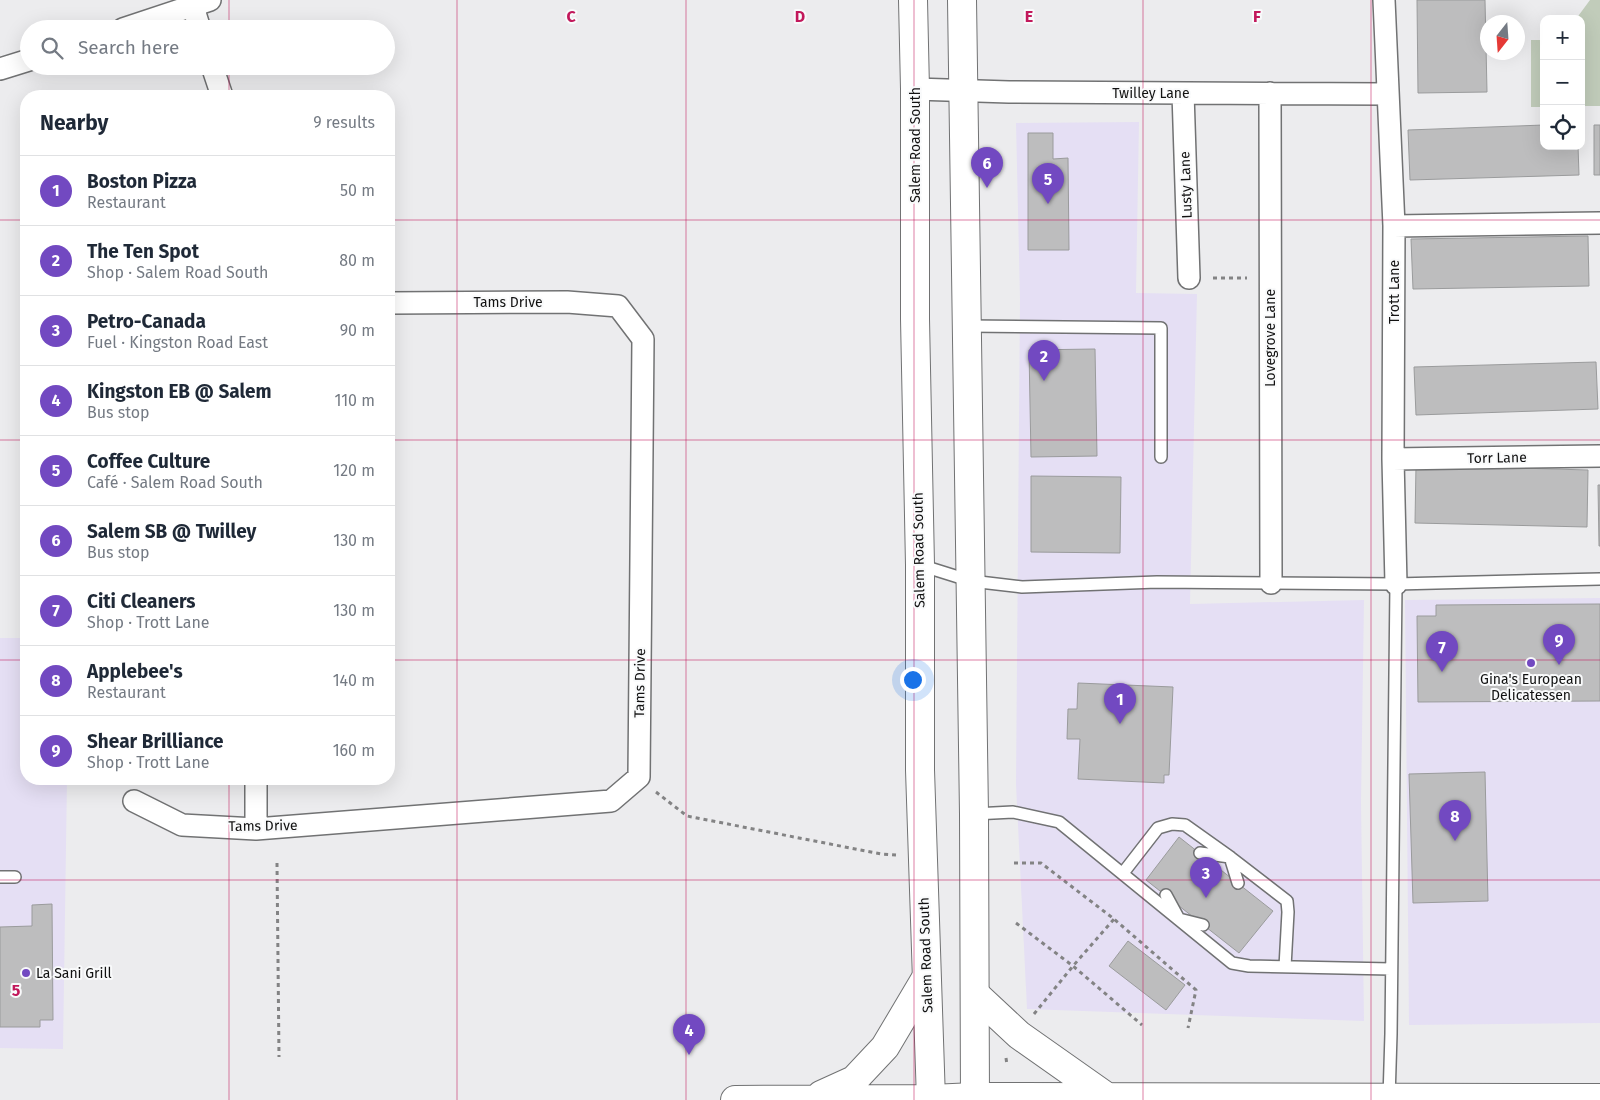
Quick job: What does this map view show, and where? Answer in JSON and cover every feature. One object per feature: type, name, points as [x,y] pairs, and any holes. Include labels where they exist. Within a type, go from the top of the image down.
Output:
[{"type":"main road","name":"Salem Road South","points":[[913,0],[915,320],[920,565],[920,770],[931,1100]]},
{"type":"main road","points":[[962,0],[974,814],[975,1098]]},
{"type":"main road","points":[[813,1099],[854,1080],[885,1048],[926,978]]},
{"type":"main road","points":[[975,994],[1019,1035],[1107,1098]]},
{"type":"main road","points":[[735,1100],[1600,1098]]},
{"type":"street","name":"Trott Lane","points":[[1384,0],[1394,226],[1393,459],[1396,584]]},
{"type":"street","points":[[148,20],[198,2],[199,20]]},
{"type":"street","points":[[0,69],[20,63]]},
{"type":"street","points":[[215,75],[220,90]]},
{"type":"street","name":"Twilley Lane","points":[[915,89],[1010,92],[1388,94]]},
{"type":"street","name":"Lusty Lane","points":[[1184,93],[1189,278]]},
{"type":"street","name":"Lovegrove Lane","points":[[1270,93],[1271,583]]},
{"type":"street","points":[[1394,226],[1600,224]]},
{"type":"street","name":"Tams Drive","points":[[134,801],[182,825],[256,829],[611,801],[639,777],[643,339],[618,306],[567,302],[395,303]]},
{"type":"street","name":"Torr Lane","points":[[1393,459],[1600,456]]},
{"type":"street","points":[[256,785],[256,829]]},
{"type":"lane","points":[[967,326],[1161,328],[1161,458]]},
{"type":"lane","points":[[920,565],[971,581],[1022,587],[1157,582],[1396,584],[1600,579]]},
{"type":"lane","points":[[1389,1098],[1396,584]]},
{"type":"lane","points":[[974,814],[1013,812],[1059,822],[1232,963],[1249,966],[1391,969]]},
{"type":"lane","points":[[1122,873],[1158,828],[1172,824],[1185,825],[1286,901],[1288,912],[1285,967]]},
{"type":"lane","points":[[1200,853],[1230,857]]},
{"type":"lane","points":[[1230,857],[1238,883]]},
{"type":"lane","points":[[0,877],[16,877]]},
{"type":"lane","points":[[1166,895],[1178,919],[1203,925]]},
{"type":"path","points":[[1189,278],[1270,278]]},
{"type":"path","points":[[639,777],[687,816],[881,854],[923,858]]},
{"type":"path","points":[[277,863],[279,1057]]},
{"type":"path","points":[[1014,863],[1041,863],[1114,919],[1196,990],[1188,1028]]},
{"type":"path","points":[[1030,1019],[1114,919]]},
{"type":"path","points":[[1016,923],[1073,966],[1142,1025]]},
{"type":"shaded area","points":[[1139,122],[1136,293],[1197,294],[1190,604],[1364,600],[1361,802],[1364,1021],[1027,1009],[1016,784],[1020,299],[1016,123]]},
{"type":"shaded area","points":[[1600,598],[1600,1023],[1409,1025],[1405,600]]},
{"type":"shaded area","points":[[0,638],[20,638],[20,785],[67,785],[63,1049],[0,1048]]},
{"type":"green space","points":[[1590,0],[1600,0],[1600,106],[1585,106],[1585,15],[1579,15]]},
{"type":"green space","points":[[1531,40],[1540,40],[1540,107],[1531,107]]},
{"type":"building","points":[[1417,0],[1485,0],[1485,15],[1480,15],[1480,60],[1486,60],[1487,92],[1418,93]]},
{"type":"building","points":[[1540,125],[1540,150],[1578,150],[1579,175],[1410,180],[1408,130]]},
{"type":"building","points":[[1594,125],[1600,125],[1600,175],[1594,175]]},
{"type":"building","points":[[1028,133],[1053,133],[1053,159],[1068,158],[1069,250],[1028,250]]},
{"type":"building","points":[[1588,236],[1589,286],[1413,289],[1411,239]]},
{"type":"building","points":[[1095,349],[1097,456],[1031,457],[1029,350]]},
{"type":"building","points":[[1596,362],[1598,409],[1416,415],[1414,367]]},
{"type":"building","points":[[1416,465],[1588,470],[1587,527],[1415,523]]},
{"type":"building","points":[[1031,476],[1121,477],[1120,553],[1031,552]]},
{"type":"building","points":[[1598,485],[1600,485],[1600,546],[1599,546]]},
{"type":"building","points":[[1600,604],[1600,701],[1418,702],[1417,616],[1436,616],[1436,605]]},
{"type":"building","points":[[1078,683],[1173,687],[1169,775],[1164,775],[1164,783],[1078,779],[1080,739],[1067,739],[1068,709],[1077,709]]},
{"type":"building","points":[[1485,772],[1488,901],[1413,903],[1409,774]]},
{"type":"building","points":[[1179,837],[1273,911],[1239,953],[1146,880]]},
{"type":"building","name":"La Sani Grill","points":[[52,904],[53,1020],[40,1020],[40,1027],[0,1027],[0,927],[32,926],[32,905]]},
{"type":"building","points":[[1128,941],[1185,985],[1166,1010],[1109,966]]},
{"type":"place","name":"Salem SB @ Twilley","points":[[987,188]]},
{"type":"place","name":"Coffee Culture","points":[[1048,204]]},
{"type":"place","name":"The Ten Spot","points":[[1044,381]]},
{"type":"place","name":"Gina's European Delicatessen","points":[[1531,663]]},
{"type":"place","name":"Shear Brilliance","points":[[1559,665]]},
{"type":"place","name":"Citi Cleaners","points":[[1442,672]]},
{"type":"place","name":"Boston Pizza","points":[[1120,724]]},
{"type":"place","name":"Applebee's","points":[[1455,841]]},
{"type":"place","name":"Petro-Canada","points":[[1206,898]]},
{"type":"place","name":"La Sani Grill","points":[[26,973]]},
{"type":"place","name":"Kingston EB @ Salem","points":[[689,1055]]}]
